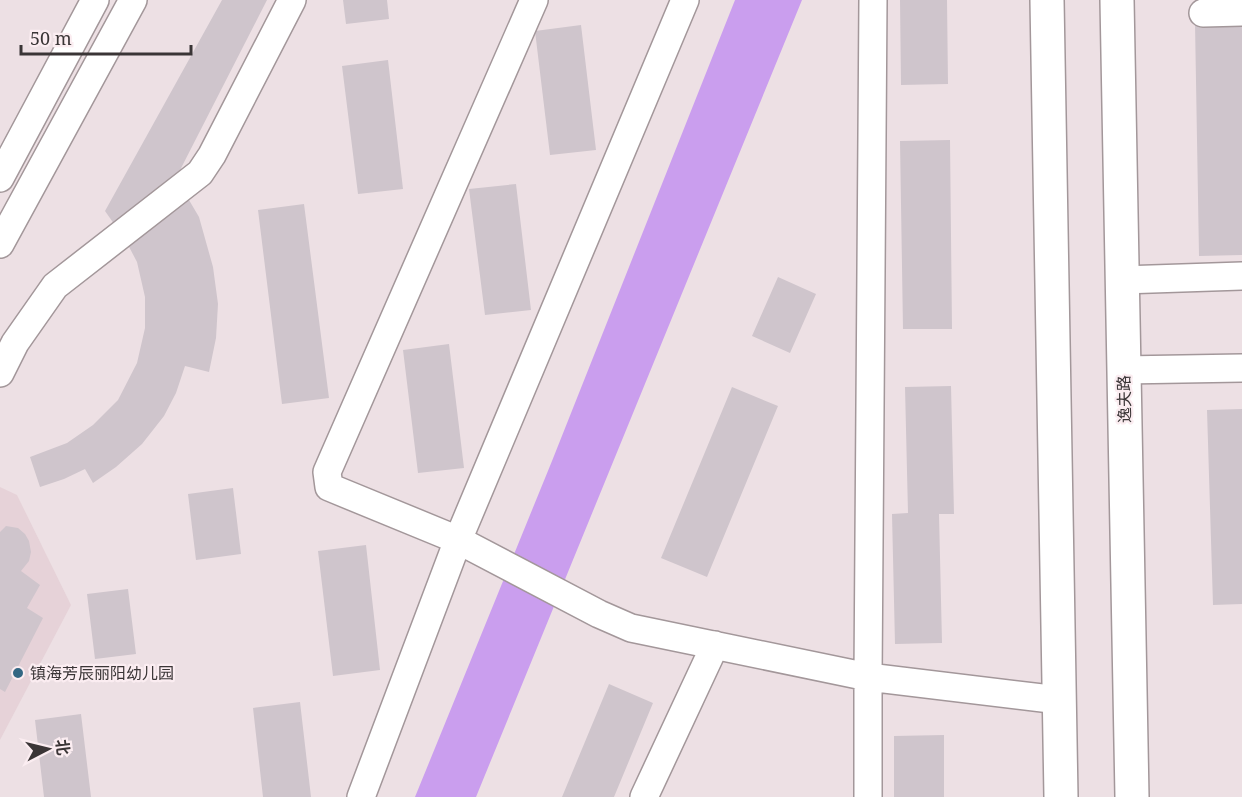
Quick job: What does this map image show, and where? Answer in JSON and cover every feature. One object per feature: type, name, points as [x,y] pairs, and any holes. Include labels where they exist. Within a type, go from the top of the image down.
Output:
[{"type":"main road","points":[[1047,0],[1061,797]]},
{"type":"main road","name":"逸夫路","points":[[1117,0],[1132,797]]},
{"type":"street","points":[[0,178],[95,0]]},
{"type":"street","points":[[0,244],[133,0]]},
{"type":"street","points":[[0,373],[15,343],[55,286],[200,173],[212,155],[292,0]]},
{"type":"street","points":[[534,0],[327,472],[329,488],[458,540],[599,614],[631,628],[868,677],[1059,700]]},
{"type":"street","points":[[361,797],[458,540],[686,0]]},
{"type":"street","points":[[868,797],[873,0]]},
{"type":"street","points":[[1203,13],[1242,12]]},
{"type":"street","points":[[1122,280],[1242,276]]},
{"type":"street","points":[[1123,370],[1242,368]]},
{"type":"street","points":[[644,797],[715,645]]},
{"type":"shaded area","points":[[735,0],[802,0],[476,797],[415,797],[552,461]]},
{"type":"shaded area","name":"镇海芳辰丽阳幼儿园","points":[[0,487],[17,495],[71,605],[0,740]]},
{"type":"building","points":[[222,0],[267,0],[176,178],[199,217],[213,267],[218,304],[216,338],[209,372],[185,366],[176,393],[164,416],[142,444],[116,467],[93,483],[85,469],[40,487],[30,457],[67,443],[93,425],[118,400],[137,363],[145,328],[145,297],[137,262],[126,241],[105,211]]},
{"type":"building","points":[[343,0],[387,0],[389,19],[346,24]]},
{"type":"building","points":[[900,0],[947,0],[948,84],[901,85]]},
{"type":"building","points":[[1242,22],[1242,255],[1199,256],[1195,23]]},
{"type":"building","points":[[581,25],[596,150],[550,155],[535,31]]},
{"type":"building","points":[[388,60],[403,189],[358,194],[342,66]]},
{"type":"building","points":[[950,140],[952,329],[903,329],[900,141]]},
{"type":"building","points":[[516,184],[531,310],[485,315],[469,189]]},
{"type":"building","points":[[304,204],[329,398],[282,404],[258,210]]},
{"type":"building","points":[[778,277],[816,294],[790,353],[752,336]]},
{"type":"building","points":[[449,344],[464,468],[418,473],[403,350]]},
{"type":"building","points":[[951,386],[954,514],[939,514],[942,643],[895,644],[892,514],[908,513],[905,387]]},
{"type":"building","points":[[732,387],[778,406],[707,577],[661,558]]},
{"type":"building","points":[[1242,409],[1242,604],[1213,605],[1207,410]]},
{"type":"building","points":[[233,488],[241,554],[196,560],[188,494]]},
{"type":"building","points":[[6,526],[18,528],[29,541],[31,552],[29,561],[21,571],[40,585],[27,608],[43,618],[5,692],[0,689],[0,532]]},
{"type":"building","points":[[366,545],[380,670],[333,676],[318,551]]},
{"type":"building","points":[[128,589],[136,654],[95,659],[87,594]]},
{"type":"building","points":[[609,684],[653,703],[614,797],[562,797]]},
{"type":"building","points":[[300,702],[311,797],[263,797],[253,708]]},
{"type":"building","points":[[81,714],[91,797],[44,797],[35,720]]},
{"type":"building","points":[[944,735],[944,797],[894,797],[894,736]]},
{"type":"place","name":"镇海芳辰丽阳幼儿园","points":[[18,673]]}]
